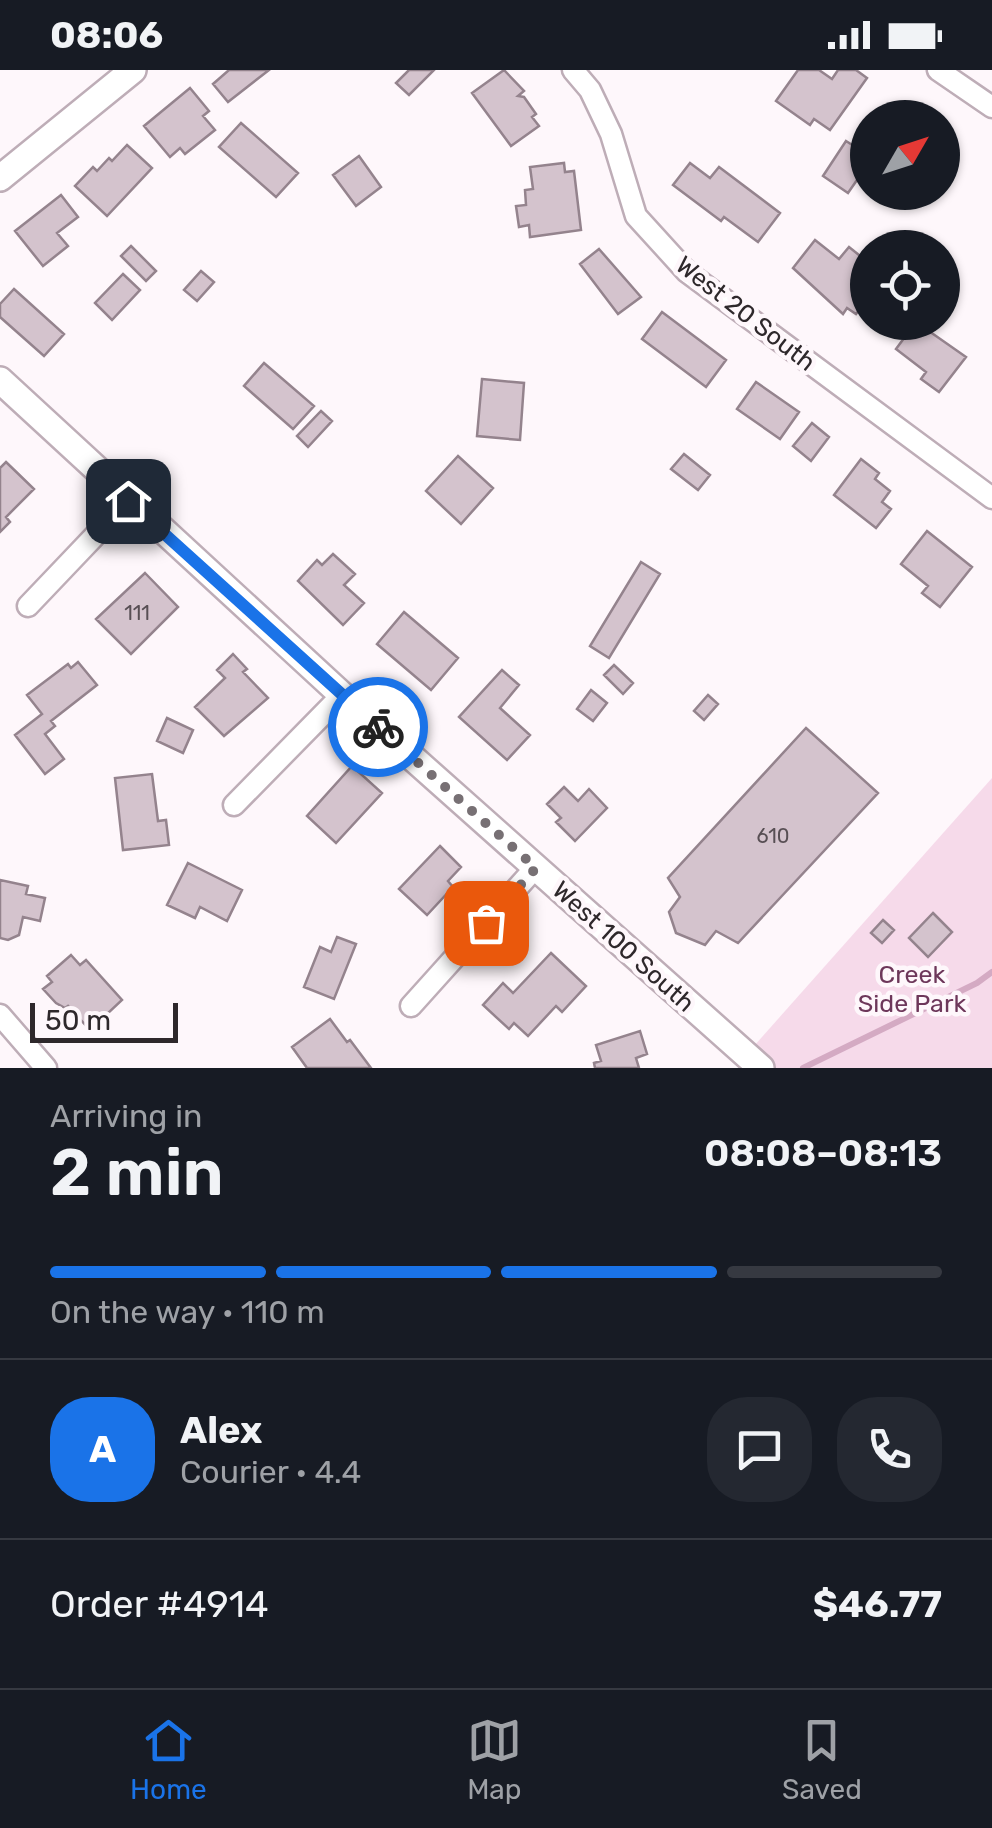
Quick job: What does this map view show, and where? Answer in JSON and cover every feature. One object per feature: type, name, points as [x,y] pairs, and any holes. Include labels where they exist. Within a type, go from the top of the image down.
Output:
[{"type":"street","points":[[0,178],[132,70]]},
{"type":"street","name":"West 20 South","points":[[574,70],[590,90],[612,134],[636,216],[687,272],[992,498]]},
{"type":"street","points":[[938,70],[992,107]]},
{"type":"street","name":"West 100 South","points":[[0,380],[342,695],[761,1068]]},
{"type":"street","points":[[28,606],[128,501]]},
{"type":"street","points":[[234,805],[342,695]]},
{"type":"street","points":[[411,1006],[536,868]]},
{"type":"street","points":[[0,1015],[46,1068]]},
{"type":"green space","name":"Creek Side Park","points":[[992,778],[992,1068],[761,1068],[746,1055]]},
{"type":"building","points":[[229,70],[269,70],[228,102],[213,84]]},
{"type":"building","points":[[409,70],[434,70],[409,95],[396,83]]},
{"type":"building","points":[[504,70],[524,91],[518,96],[524,97],[536,114],[532,117],[539,126],[511,146],[472,93]]},
{"type":"building","points":[[798,70],[819,70],[832,79],[838,70],[856,70],[867,78],[830,130],[814,119],[810,125],[776,101]]},
{"type":"building","points":[[190,88],[209,111],[203,116],[215,130],[185,154],[180,148],[170,157],[144,126]]},
{"type":"building","points":[[241,123],[298,173],[276,197],[219,147]]},
{"type":"building","points":[[846,141],[850,144],[848,193],[823,176]]},
{"type":"building","points":[[127,145],[152,168],[107,216],[75,186],[93,167],[97,171]]},
{"type":"building","points":[[359,156],[381,187],[356,206],[333,175]]},
{"type":"building","points":[[564,163],[565,172],[574,171],[581,230],[530,237],[529,225],[519,227],[516,206],[526,205],[525,190],[533,189],[530,167]]},
{"type":"building","points":[[690,163],[710,178],[719,167],[780,213],[758,242],[724,217],[721,221],[673,185]]},
{"type":"building","points":[[61,195],[78,217],[57,233],[68,246],[43,266],[15,231]]},
{"type":"building","points":[[815,240],[839,259],[849,247],[850,310],[847,308],[843,314],[793,268]]},
{"type":"building","points":[[131,246],[156,271],[146,281],[121,256]]},
{"type":"building","points":[[599,249],[641,297],[618,314],[580,264]]},
{"type":"building","points":[[201,271],[214,282],[197,301],[184,290]]},
{"type":"building","points":[[123,274],[140,290],[112,320],[95,303]]},
{"type":"building","points":[[14,289],[64,334],[44,356],[0,317],[0,304]]},
{"type":"building","points":[[662,312],[726,360],[706,387],[642,339]]},
{"type":"building","points":[[903,340],[942,340],[966,357],[939,392],[921,379],[926,372],[896,349]]},
{"type":"building","points":[[264,363],[314,406],[293,429],[244,386]]},
{"type":"building","points":[[482,379],[524,383],[520,440],[477,436]]},
{"type":"building","points":[[756,382],[799,412],[780,439],[737,409]]},
{"type":"building","points":[[321,411],[332,421],[308,447],[297,436]]},
{"type":"building","points":[[812,423],[829,437],[811,461],[793,446]]},
{"type":"building","points":[[684,454],[710,475],[698,490],[671,469]]},
{"type":"building","points":[[458,456],[493,488],[461,524],[426,491]]},
{"type":"building","points":[[861,459],[879,473],[875,479],[890,491],[882,502],[891,509],[876,528],[834,495]]},
{"type":"building","points":[[6,462],[34,489],[6,517],[10,522],[0,532],[0,468]]},
{"type":"building","points":[[927,531],[972,567],[940,607],[922,593],[928,586],[901,564]]},
{"type":"building","points":[[333,554],[355,574],[344,585],[364,603],[343,625],[298,581],[317,560],[322,565]]},
{"type":"building","points":[[641,562],[660,574],[609,658],[590,646]]},
{"type":"building","points":[[145,573],[178,607],[131,654],[96,619]]},
{"type":"building","points":[[404,612],[458,658],[431,690],[377,644]]},
{"type":"building","points":[[233,654],[247,669],[243,672],[268,698],[224,736],[195,707],[225,678],[217,670]]},
{"type":"building","points":[[78,662],[97,685],[51,721],[55,726],[45,734],[64,759],[45,774],[15,735],[42,714],[27,695],[68,664],[71,668]]},
{"type":"building","points":[[614,665],[633,683],[623,694],[604,675]]},
{"type":"building","points":[[502,670],[519,685],[500,708],[530,735],[507,760],[459,717]]},
{"type":"building","points":[[591,690],[607,703],[593,721],[577,709]]},
{"type":"building","points":[[708,695],[718,704],[704,720],[694,711]]},
{"type":"building","points":[[167,718],[193,730],[183,753],[157,741]]},
{"type":"building","points":[[806,728],[878,793],[738,943],[716,931],[705,945],[676,933],[669,912],[680,897],[668,878]]},
{"type":"building","points":[[352,766],[382,793],[336,843],[307,816]]},
{"type":"building","points":[[152,774],[158,821],[166,820],[169,845],[123,850],[115,778]]},
{"type":"building","points":[[564,787],[578,801],[589,789],[607,808],[575,841],[556,822],[561,818],[547,804]]},
{"type":"building","points":[[440,846],[461,867],[448,881],[453,887],[427,915],[399,889]]},
{"type":"building","points":[[188,863],[242,890],[227,921],[200,907],[195,918],[167,905]]},
{"type":"building","points":[[0,880],[28,886],[26,894],[45,898],[40,921],[23,917],[19,935],[8,940],[0,938]]},
{"type":"building","points":[[933,913],[952,932],[928,957],[909,938]]},
{"type":"building","points":[[883,920],[894,930],[882,943],[871,933]]},
{"type":"building","points":[[337,937],[356,944],[334,999],[304,987],[320,947],[331,952]]},
{"type":"building","points":[[551,953],[586,986],[562,1012],[556,1006],[528,1036],[514,1023],[509,1029],[483,1005],[503,983],[513,993]]},
{"type":"building","points":[[71,955],[80,965],[86,960],[122,1000],[90,1030],[68,1006],[56,1003],[43,989],[52,982],[47,976]]},
{"type":"building","points":[[330,1019],[371,1068],[307,1068],[292,1047]]},
{"type":"building","points":[[640,1031],[647,1054],[636,1058],[639,1068],[595,1068],[594,1063],[601,1061],[596,1045]]},
{"type":"waterway","points":[[803,1068],[977,983],[992,972]]},
{"type":"way so far","points":[[378,727],[536,868],[486,923]]},
{"type":"route","points":[[128,501],[378,727]]}]
